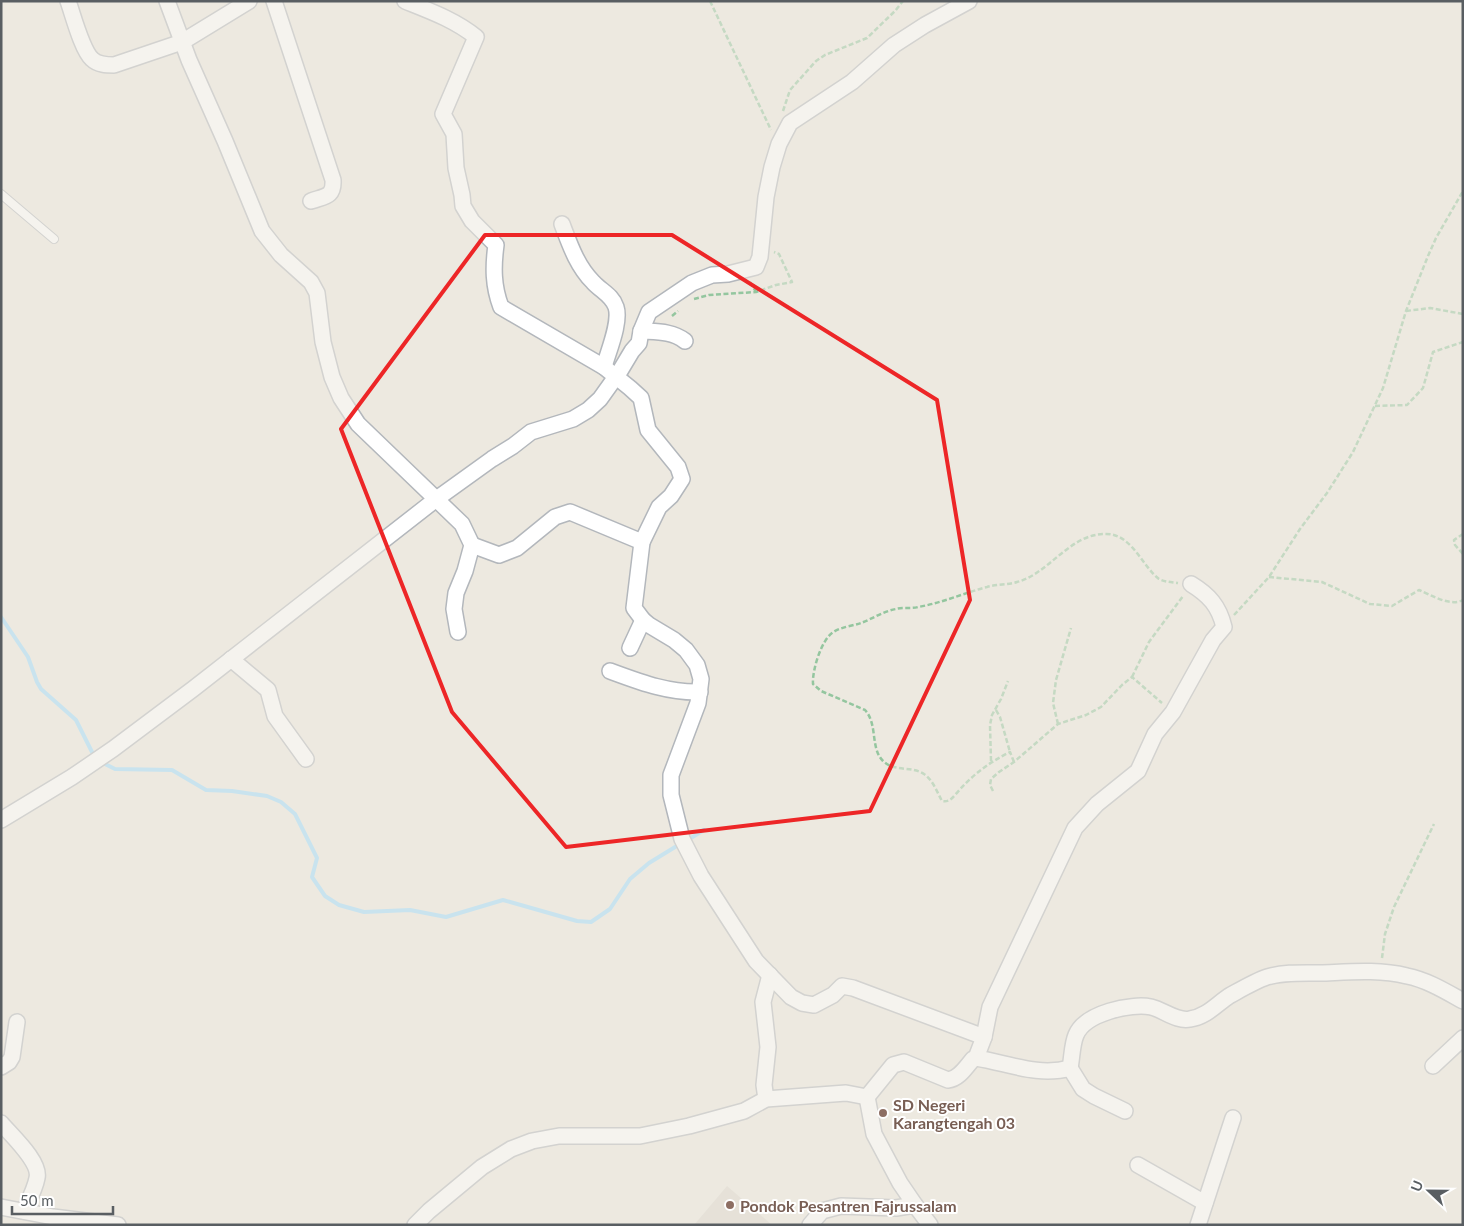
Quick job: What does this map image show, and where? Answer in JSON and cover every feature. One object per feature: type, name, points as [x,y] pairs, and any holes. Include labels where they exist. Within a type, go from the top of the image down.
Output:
[{"type":"street","points":[[68,1],[87,53],[93,61],[114,66],[182,42],[250,1]]},
{"type":"street","points":[[167,1],[182,42],[262,231],[281,255],[311,282],[317,293],[324,342],[332,377],[341,398],[358,424],[462,524],[472,545],[470,558],[456,593],[454,610],[458,632]]},
{"type":"street","points":[[274,1],[333,180],[334,189],[330,194],[311,201]]},
{"type":"street","points":[[405,1],[438,14],[465,28],[476,37],[443,114],[454,134],[456,168],[464,206],[472,220],[496,245],[493,274],[501,306],[610,372],[641,398],[648,430],[678,466],[682,479],[671,496],[659,507],[642,542],[634,608],[643,620],[686,650],[697,665],[701,679],[700,692],[692,720],[671,775],[671,795],[685,845],[700,876],[756,960],[791,996],[802,1003],[814,1005],[832,995],[842,986],[853,988],[984,1037]]},
{"type":"street","points":[[610,372],[639,343],[641,331],[649,312],[692,283],[712,276],[756,267],[760,257],[766,198],[772,167],[779,144],[790,123],[852,82],[894,45],[925,25],[969,1]]},
{"type":"street","points":[[1,820],[72,777],[113,749],[435,500],[531,432],[573,418],[588,410],[600,399],[610,372],[617,308],[611,297],[593,282],[575,259],[562,224]]},
{"type":"street","points":[[641,331],[670,333],[685,341]]},
{"type":"street","points":[[472,545],[499,555],[517,548],[555,517],[570,512],[642,542]]},
{"type":"street","points":[[867,1096],[893,1065],[904,1062],[948,1080],[953,1080],[976,1058],[984,1037],[990,1007],[1075,828],[1097,804],[1138,772],[1155,734],[1173,712],[1213,640],[1224,627],[1215,604],[1204,592],[1191,584]]},
{"type":"street","points":[[630,648],[643,620]]},
{"type":"street","points":[[231,659],[268,690],[275,716],[306,759]]},
{"type":"street","points":[[610,671],[666,690],[700,692]]},
{"type":"street","points":[[1125,1112],[1083,1089],[1070,1068],[1076,1034],[1089,1020],[1097,1015],[1143,1006],[1164,1011],[1182,1020],[1189,1020],[1198,1017],[1230,996],[1267,977],[1298,973],[1381,972],[1408,976],[1463,1001]]},
{"type":"street","points":[[766,1099],[764,1085],[768,1047],[763,1002],[770,975]]},
{"type":"street","points":[[1,1067],[9,1062],[12,1057],[17,1022]]},
{"type":"street","points":[[1433,1066],[1463,1038]]},
{"type":"street","points":[[976,1058],[1046,1072],[1070,1068]]},
{"type":"street","points":[[415,1225],[429,1211],[482,1168],[511,1149],[532,1141],[559,1136],[640,1136],[689,1126],[744,1110],[766,1099],[846,1094],[867,1096]]},
{"type":"street","points":[[867,1096],[874,1134],[900,1183],[930,1225]]},
{"type":"street","points":[[1198,1225],[1233,1118]]},
{"type":"street","points":[[1,1123],[36,1168],[37,1178],[24,1211]]},
{"type":"street","points":[[1138,1165],[1205,1203]]},
{"type":"street","points":[[810,1225],[822,1211],[841,1206],[896,1208],[915,1205]]},
{"type":"street","points":[[1,1207],[118,1225]]},
{"type":"lane","points":[[1,194],[54,239]]},
{"type":"path","points":[[710,1],[774,134],[777,127]]},
{"type":"path","points":[[783,111],[790,90],[816,61],[825,55],[867,38],[896,11],[902,1]]},
{"type":"path","points":[[1224,627],[1269,576],[1346,464],[1375,406],[1391,363],[1406,311],[1436,238],[1463,191]]},
{"type":"path","points":[[1406,311],[1430,308],[1463,314]]},
{"type":"path","points":[[1375,406],[1407,404],[1423,388],[1434,352],[1463,342]]},
{"type":"path","points":[[993,792],[990,785],[991,779],[1058,724],[1086,715],[1102,707],[1132,677],[1149,642],[1177,606],[1191,584],[1160,580],[1138,553],[1120,538],[1107,534],[1097,535],[1085,539],[1037,573],[1018,582],[988,587],[918,608],[897,608],[835,631],[827,636],[815,671],[813,684],[821,691],[865,710],[870,716],[878,753],[884,762],[893,767],[924,774],[931,781],[942,801],[947,802],[952,799],[979,770],[991,761],[1010,752]]},
{"type":"path","points":[[1463,534],[1454,540],[1455,545],[1463,554]]},
{"type":"path","points":[[1269,576],[1322,582],[1370,604],[1392,606],[1419,590],[1441,599],[1458,603],[1463,600]]},
{"type":"path","points":[[1058,724],[1053,704],[1056,680],[1071,628]]},
{"type":"path","points":[[1132,677],[1173,712]]},
{"type":"path","points":[[991,761],[990,725],[992,715],[1008,682]]},
{"type":"path","points":[[996,710],[1014,762]]},
{"type":"path","points":[[1381,972],[1385,934],[1394,907],[1434,824]]},
{"type":"highlighted area","points":[[485,235],[672,235],[937,400],[970,600],[870,811],[566,847],[452,712],[341,429]]},
{"type":"shaded area","name":"Pondok Pesantren Fajrussalam","points":[[727,1186],[772,1225],[694,1225]]},
{"type":"waterway","points":[[1,617],[28,657],[41,689],[76,720],[92,752],[97,757]]},
{"type":"waterway","points":[[101,762],[115,769],[172,770],[206,790],[232,791],[267,796],[281,802],[295,814],[317,858],[312,877],[325,896],[339,905],[364,912],[410,910],[446,917],[503,900],[577,921],[591,922],[610,909],[630,879],[649,863],[680,844]]},
{"type":"waterway","points":[[686,841],[704,830]]},
{"type":"place","name":"SD Negeri Karangtengah 03","points":[[883,1113]]},
{"type":"place","name":"Pondok Pesantren Fajrussalam","points":[[730,1205]]}]
